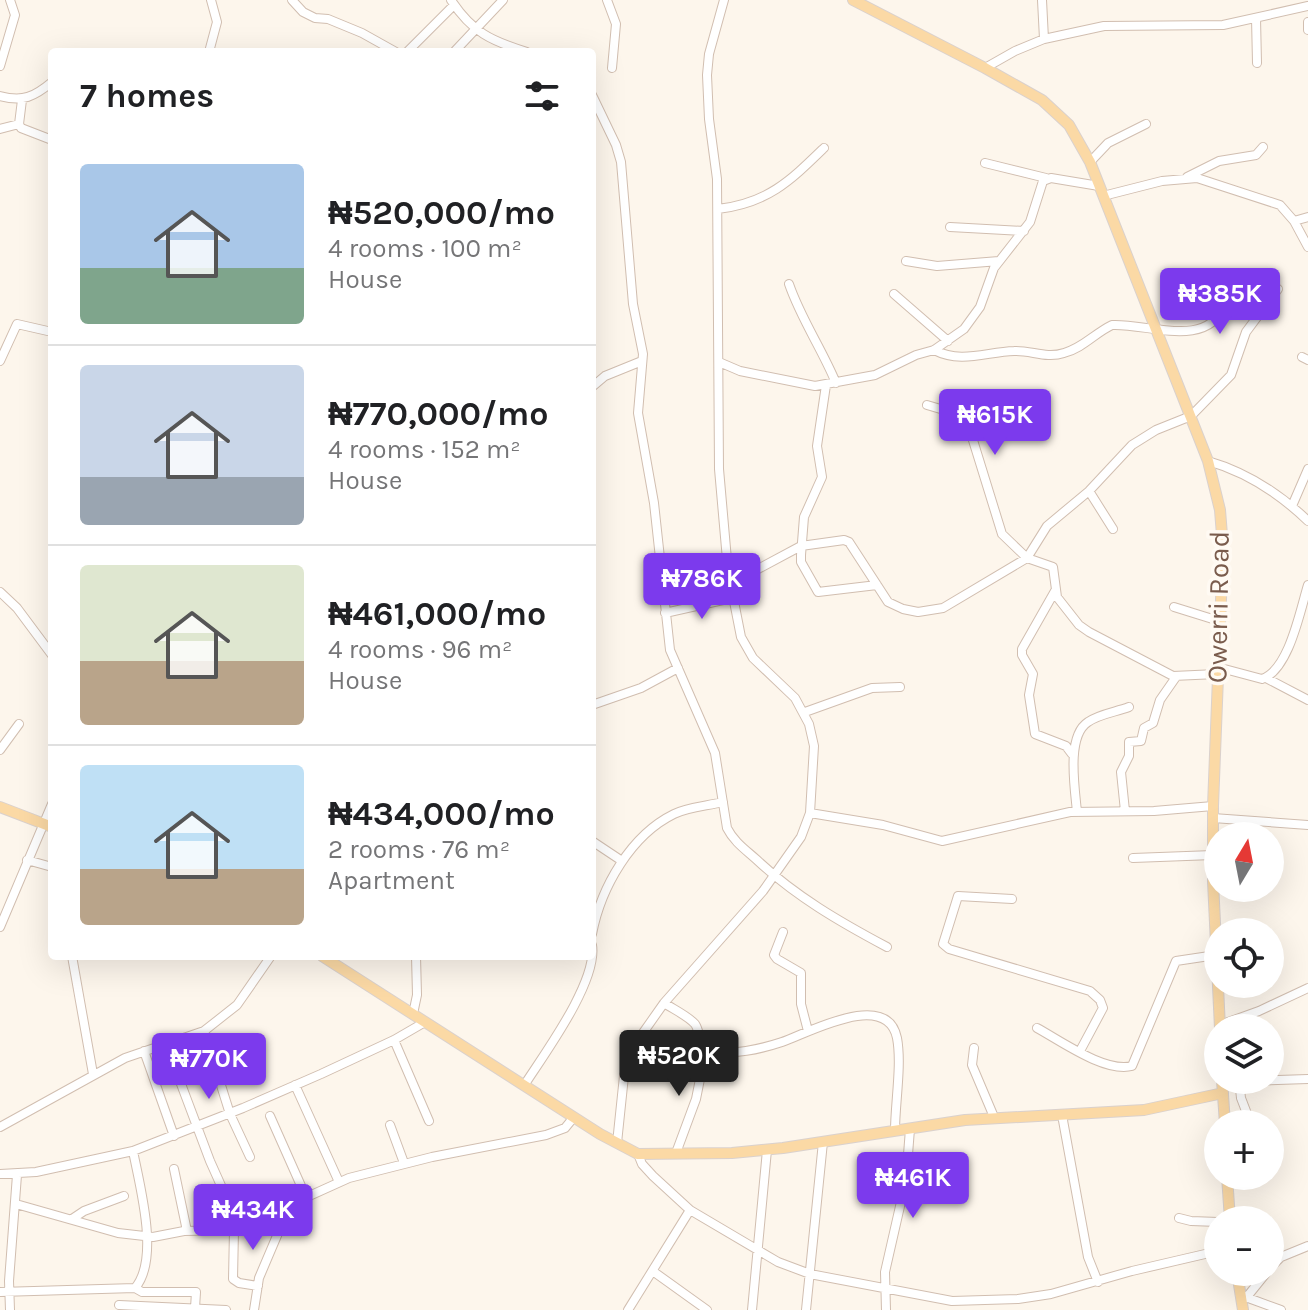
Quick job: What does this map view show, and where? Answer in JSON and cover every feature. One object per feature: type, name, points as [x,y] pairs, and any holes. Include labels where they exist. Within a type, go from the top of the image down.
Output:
[{"type":"main road","name":"Owerri Road","points":[[853,0],[1042,100],[1069,125],[1090,162],[1208,461],[1222,528],[1213,822]]},
{"type":"main road","points":[[0,807],[47,825]]},
{"type":"main road","points":[[328,960],[574,1117],[638,1154],[767,1150],[994,1117],[1144,1110],[1204,1091]]},
{"type":"main road","points":[[1240,1286],[1243,1310]]},
{"type":"street","points":[[0,66],[15,15],[10,0]]},
{"type":"street","points":[[210,48],[217,22],[211,0]]},
{"type":"street","points":[[292,0],[303,12],[315,18],[328,19],[389,48]]},
{"type":"street","points":[[458,48],[503,0]]},
{"type":"street","points":[[607,0],[616,24],[612,68]]},
{"type":"street","points":[[617,1143],[627,1059],[664,1003],[750,908],[801,837],[810,813],[814,746],[805,712],[795,698],[753,658],[741,637],[730,584],[719,469],[718,209],[707,75],[709,54],[724,0]]},
{"type":"street","points":[[1042,0],[1044,39]]},
{"type":"street","points":[[411,48],[452,2],[475,30],[487,38],[516,48]]},
{"type":"street","points":[[985,68],[1044,39],[1104,26],[1223,25],[1308,6]]},
{"type":"street","points":[[1256,18],[1257,63]]},
{"type":"street","points":[[1308,22],[1308,30]]},
{"type":"street","points":[[0,96],[22,100],[48,85]]},
{"type":"street","points":[[22,100],[21,128],[48,138]]},
{"type":"street","points":[[596,103],[621,162],[634,313],[641,341],[638,413],[654,503],[670,650],[715,753],[727,828],[732,838],[772,876],[816,907],[887,947]]},
{"type":"street","points":[[0,129],[19,124]]},
{"type":"street","points":[[1090,162],[1108,143],[1146,124]]},
{"type":"street","points":[[1186,178],[1219,161],[1256,155],[1263,147]]},
{"type":"street","points":[[718,209],[758,200],[786,184],[824,148]]},
{"type":"street","points":[[985,163],[1101,191],[1197,178],[1280,205],[1294,221],[1308,247]]},
{"type":"street","points":[[719,362],[740,371],[789,383],[826,385],[882,372],[916,355],[934,350],[964,329],[980,307],[999,261],[1024,231],[1046,178]]},
{"type":"street","points":[[1294,221],[1308,217]]},
{"type":"street","points":[[950,227],[1024,231]]},
{"type":"street","points":[[906,261],[937,266],[999,261]]},
{"type":"street","points":[[934,350],[948,357],[1012,351],[1060,355],[1094,339],[1112,325],[1154,327],[1167,333],[1206,327],[1218,317],[1225,304],[1229,287],[1226,275]]},
{"type":"street","points":[[789,284],[801,316],[836,383]]},
{"type":"street","points":[[730,584],[801,546],[836,540],[849,542],[895,607],[930,611],[965,597],[1027,558],[1047,526],[1089,491],[1132,445],[1156,430],[1191,416],[1231,375],[1246,332],[1278,289]]},
{"type":"street","points":[[894,294],[948,341]]},
{"type":"street","points":[[0,361],[17,324],[48,331]]},
{"type":"street","points":[[596,384],[605,376],[642,361]]},
{"type":"street","points":[[826,385],[817,446],[821,483],[804,517],[801,562],[818,592],[877,585]]},
{"type":"street","points":[[927,405],[948,410],[961,419],[972,437],[1002,534],[1027,558],[1053,567],[1057,597],[1079,625],[1176,677],[1217,670],[1266,678],[1308,700]]},
{"type":"street","points":[[1208,461],[1238,472],[1292,506],[1308,521]]},
{"type":"street","points":[[1292,506],[1308,469]]},
{"type":"street","points":[[1089,491],[1113,529]]},
{"type":"street","points":[[1266,678],[1281,662],[1308,585]]},
{"type":"street","points":[[1055,590],[1022,649],[1022,655],[1033,674],[1029,695],[1035,734],[1066,746],[1072,754]]},
{"type":"street","points":[[0,592],[17,608],[48,650]]},
{"type":"street","points":[[665,613],[732,598]]},
{"type":"street","points":[[1174,607],[1219,621]]},
{"type":"street","points":[[596,704],[641,688],[678,668]]},
{"type":"street","points":[[1125,811],[1121,772],[1129,756],[1129,742],[1141,741],[1144,728],[1153,723],[1163,694],[1176,677]]},
{"type":"street","points":[[805,712],[872,688],[900,687]]},
{"type":"street","points":[[1077,812],[1072,754],[1085,723],[1129,707]]},
{"type":"street","points":[[0,750],[19,724]]},
{"type":"street","points":[[596,921],[622,861],[634,845],[659,822],[677,812],[723,802]]},
{"type":"street","points":[[810,813],[883,825],[942,841],[1077,812],[1213,812],[1308,825]]},
{"type":"street","points":[[0,927],[27,860],[47,825]]},
{"type":"street","points":[[596,844],[622,861]]},
{"type":"street","points":[[1133,858],[1204,855]]},
{"type":"street","points":[[27,860],[48,866]]},
{"type":"street","points":[[1012,899],[960,894],[943,944],[949,949],[1090,991],[1100,1000],[1103,1008],[1080,1051]]},
{"type":"street","points":[[783,932],[774,955],[801,973],[801,1004],[808,1031]]},
{"type":"street","points":[[1037,1028],[1101,1062],[1132,1066],[1176,961],[1204,957]]},
{"type":"street","points":[[73,960],[93,1074]]},
{"type":"street","points":[[0,1127],[125,1058],[204,1031],[237,1005],[268,960]]},
{"type":"street","points":[[413,1014],[417,995],[416,960]]},
{"type":"street","points":[[525,1084],[577,1002],[591,960]]},
{"type":"street","points":[[1248,1014],[1308,988]]},
{"type":"street","points":[[664,1003],[695,1024],[706,1049],[696,1099],[676,1153]]},
{"type":"street","points":[[706,1049],[729,1052],[781,1043],[841,1019],[869,1014],[889,1023],[897,1035],[895,1131]]},
{"type":"street","points":[[0,1174],[17,1175],[133,1151],[230,1114],[394,1040],[425,1022]]},
{"type":"street","points":[[204,1031],[230,1114],[250,1157]]},
{"type":"street","points":[[394,1040],[429,1121]]},
{"type":"street","points":[[166,1044],[237,1229],[233,1279],[258,1286]]},
{"type":"street","points":[[974,1048],[972,1065],[994,1117]]},
{"type":"street","points":[[144,1051],[174,1136]]},
{"type":"street","points":[[1284,1079],[1308,1079]]},
{"type":"street","points":[[295,1085],[339,1182]]},
{"type":"street","points":[[1062,1115],[1088,1257],[1098,1282]]},
{"type":"street","points":[[270,1116],[306,1197]]},
{"type":"street","points":[[16,1204],[118,1233],[158,1238],[187,1231],[237,1229],[339,1182],[404,1163],[546,1135],[565,1128],[574,1117]]},
{"type":"street","points":[[390,1125],[404,1163]]},
{"type":"street","points":[[886,1310],[884,1289],[889,1248],[906,1180],[910,1129]]},
{"type":"street","points":[[806,1310],[823,1142]]},
{"type":"street","points":[[752,1310],[767,1150]]},
{"type":"street","points":[[133,1151],[148,1235],[141,1281],[135,1288]]},
{"type":"street","points":[[638,1154],[653,1176],[690,1210],[778,1262],[810,1274],[884,1289],[952,1301],[1018,1299],[1204,1254]]},
{"type":"street","points":[[174,1169],[187,1231]]},
{"type":"street","points":[[10,1310],[4,1292],[17,1175]]},
{"type":"street","points":[[72,1219],[84,1211],[124,1196]]},
{"type":"street","points":[[254,1310],[258,1286],[290,1204]]},
{"type":"street","points":[[628,1310],[690,1210]]},
{"type":"street","points":[[1179,1218],[1204,1221]]},
{"type":"street","points":[[1284,1256],[1308,1246]]},
{"type":"street","points":[[654,1272],[707,1310]]},
{"type":"street","points":[[1253,1286],[1243,1296],[1281,1310]]},
{"type":"street","points":[[4,1292],[135,1288],[142,1292],[196,1292],[195,1308]]},
{"type":"street","points":[[120,1290],[119,1308],[226,1310]]}]
